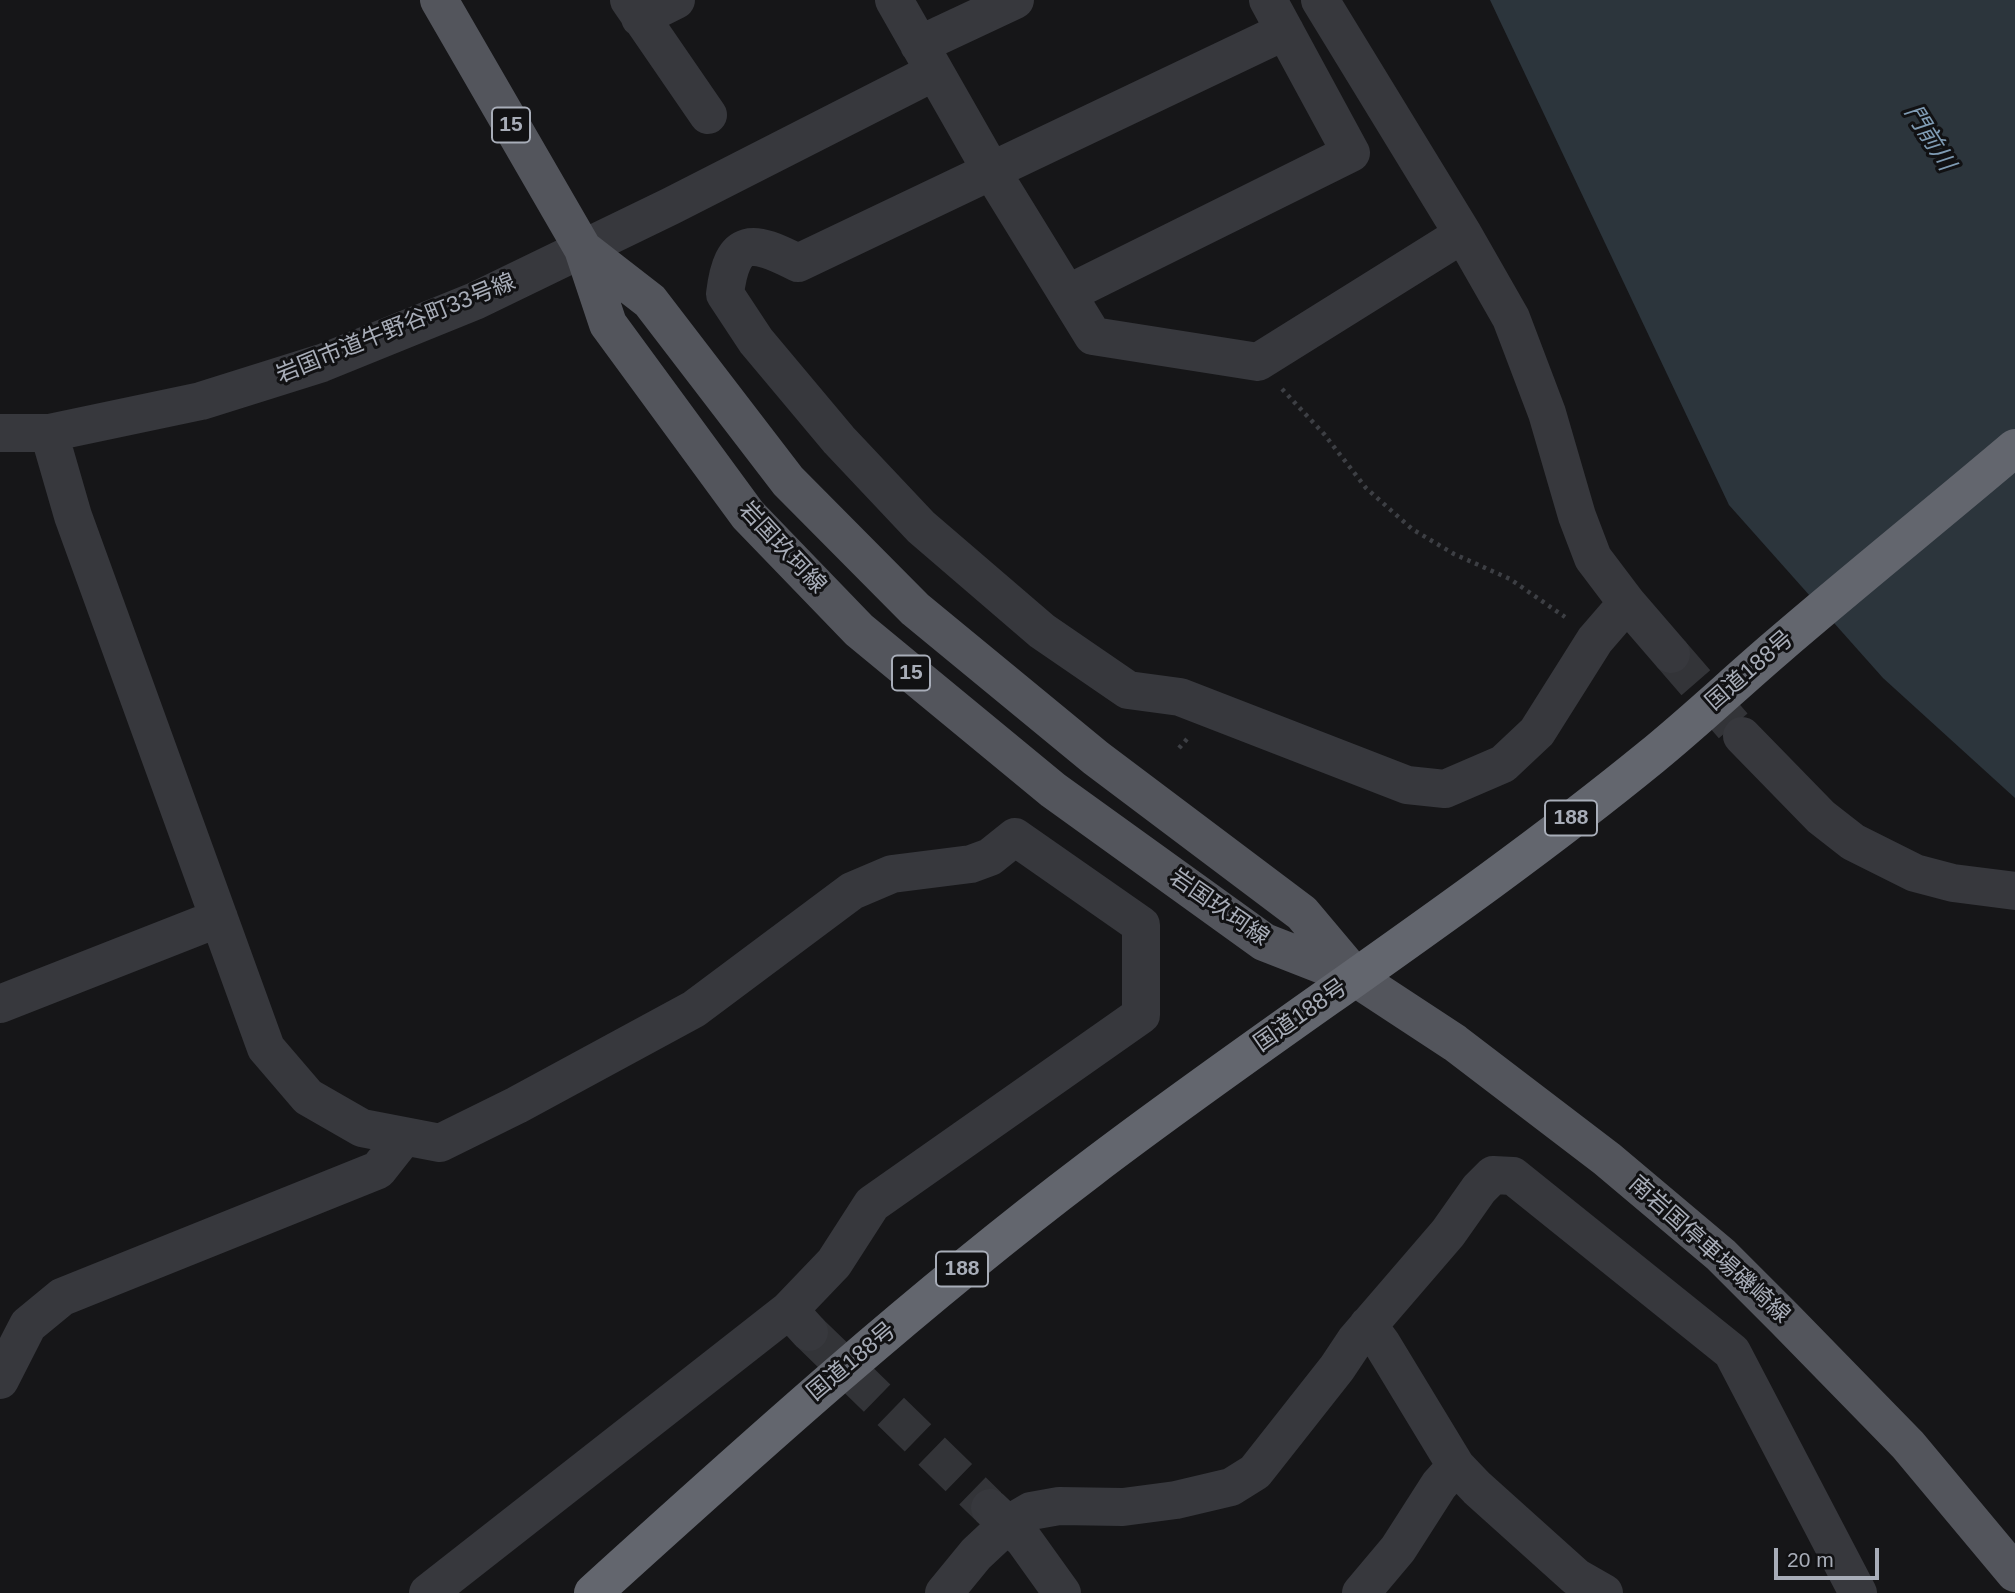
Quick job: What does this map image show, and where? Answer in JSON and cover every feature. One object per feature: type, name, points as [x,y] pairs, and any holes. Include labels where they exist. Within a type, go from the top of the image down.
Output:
[{"type":"highway","name":"国道188号","points":[[593,1593],[764,1438],[970,1262],[1090,1169],[1433,923],[1653,756],[1776,648],[2015,448]]},
{"type":"main road","name":"岩国玖珂線","points":[[439,0],[583,249],[608,324],[748,515],[859,631],[1053,790],[1264,942],[1356,978]]},
{"type":"main road","name":"岩国玖珂線","points":[[583,249],[650,301],[788,481],[915,609],[1096,758],[1302,913],[1356,978]]},
{"type":"main road","name":"南岩国停車場磯崎線","points":[[1356,978],[1455,1043],[1607,1159],[1721,1255],[1908,1446],[2015,1573]]},
{"type":"street","points":[[676,0],[634,9],[708,115]]},
{"type":"street","points":[[894,0],[992,172],[1093,336],[1258,362],[1463,234]]},
{"type":"street","name":"岩国市道牛野谷町33号線","points":[[0,433],[49,433],[201,401],[322,363],[475,301],[583,249],[927,58],[1015,0]]},
{"type":"street","points":[[1320,0],[1463,234],[1511,318],[1547,414],[1577,516],[1593,558],[1671,654]]},
{"type":"street","points":[[1067,294],[1351,153],[1276,16],[992,172],[798,264],[774,251],[754,246],[741,249],[733,258],[727,272],[724,294],[756,341],[822,420],[920,527],[1042,631],[1128,690],[1180,697],[1407,785],[1445,789],[1503,764],[1536,732],[1595,640],[1627,603]]},
{"type":"street","points":[[49,433],[73,516],[266,1048],[307,1097],[362,1128],[440,1143],[683,1016],[852,891],[892,874],[981,860],[990,857],[1015,837],[1141,925],[1141,1015],[872,1204],[799,1321],[428,1593]]},
{"type":"street","points":[[1742,736],[1821,817],[1853,842],[1915,873],[1953,883],[2015,891]]},
{"type":"street","points":[[0,1004],[219,918]]},
{"type":"street","points":[[0,1380],[28,1325],[62,1297],[379,1170],[404,1137]]},
{"type":"street","points":[[998,1516],[1059,1506],[1124,1507],[1176,1500],[1231,1487],[1255,1472],[1338,1368],[1354,1341],[1448,1233],[1479,1189],[1493,1175],[1513,1176],[1732,1352],[1858,1593]]},
{"type":"street","points":[[1368,1325],[1456,1466],[1476,1488],[1576,1577],[1604,1593]]},
{"type":"street","points":[[1361,1593],[1398,1549],[1439,1485],[1456,1466]]},
{"type":"street","points":[[944,1593],[976,1554],[998,1516]]},
{"type":"street","points":[[998,1516],[1024,1540],[1062,1593]]},
{"type":"path","points":[[1258,362],[1324,433],[1366,488],[1412,529],[1454,554],[1510,579],[1566,618]]},
{"type":"water","name":"門前川","points":[[1490,0],[2015,0],[2015,798],[1883,678],[1729,505]]},
{"type":"tunnel","points":[[1671,654],[1742,736]]},
{"type":"tunnel","points":[[809,1332],[988,1506]]}]
